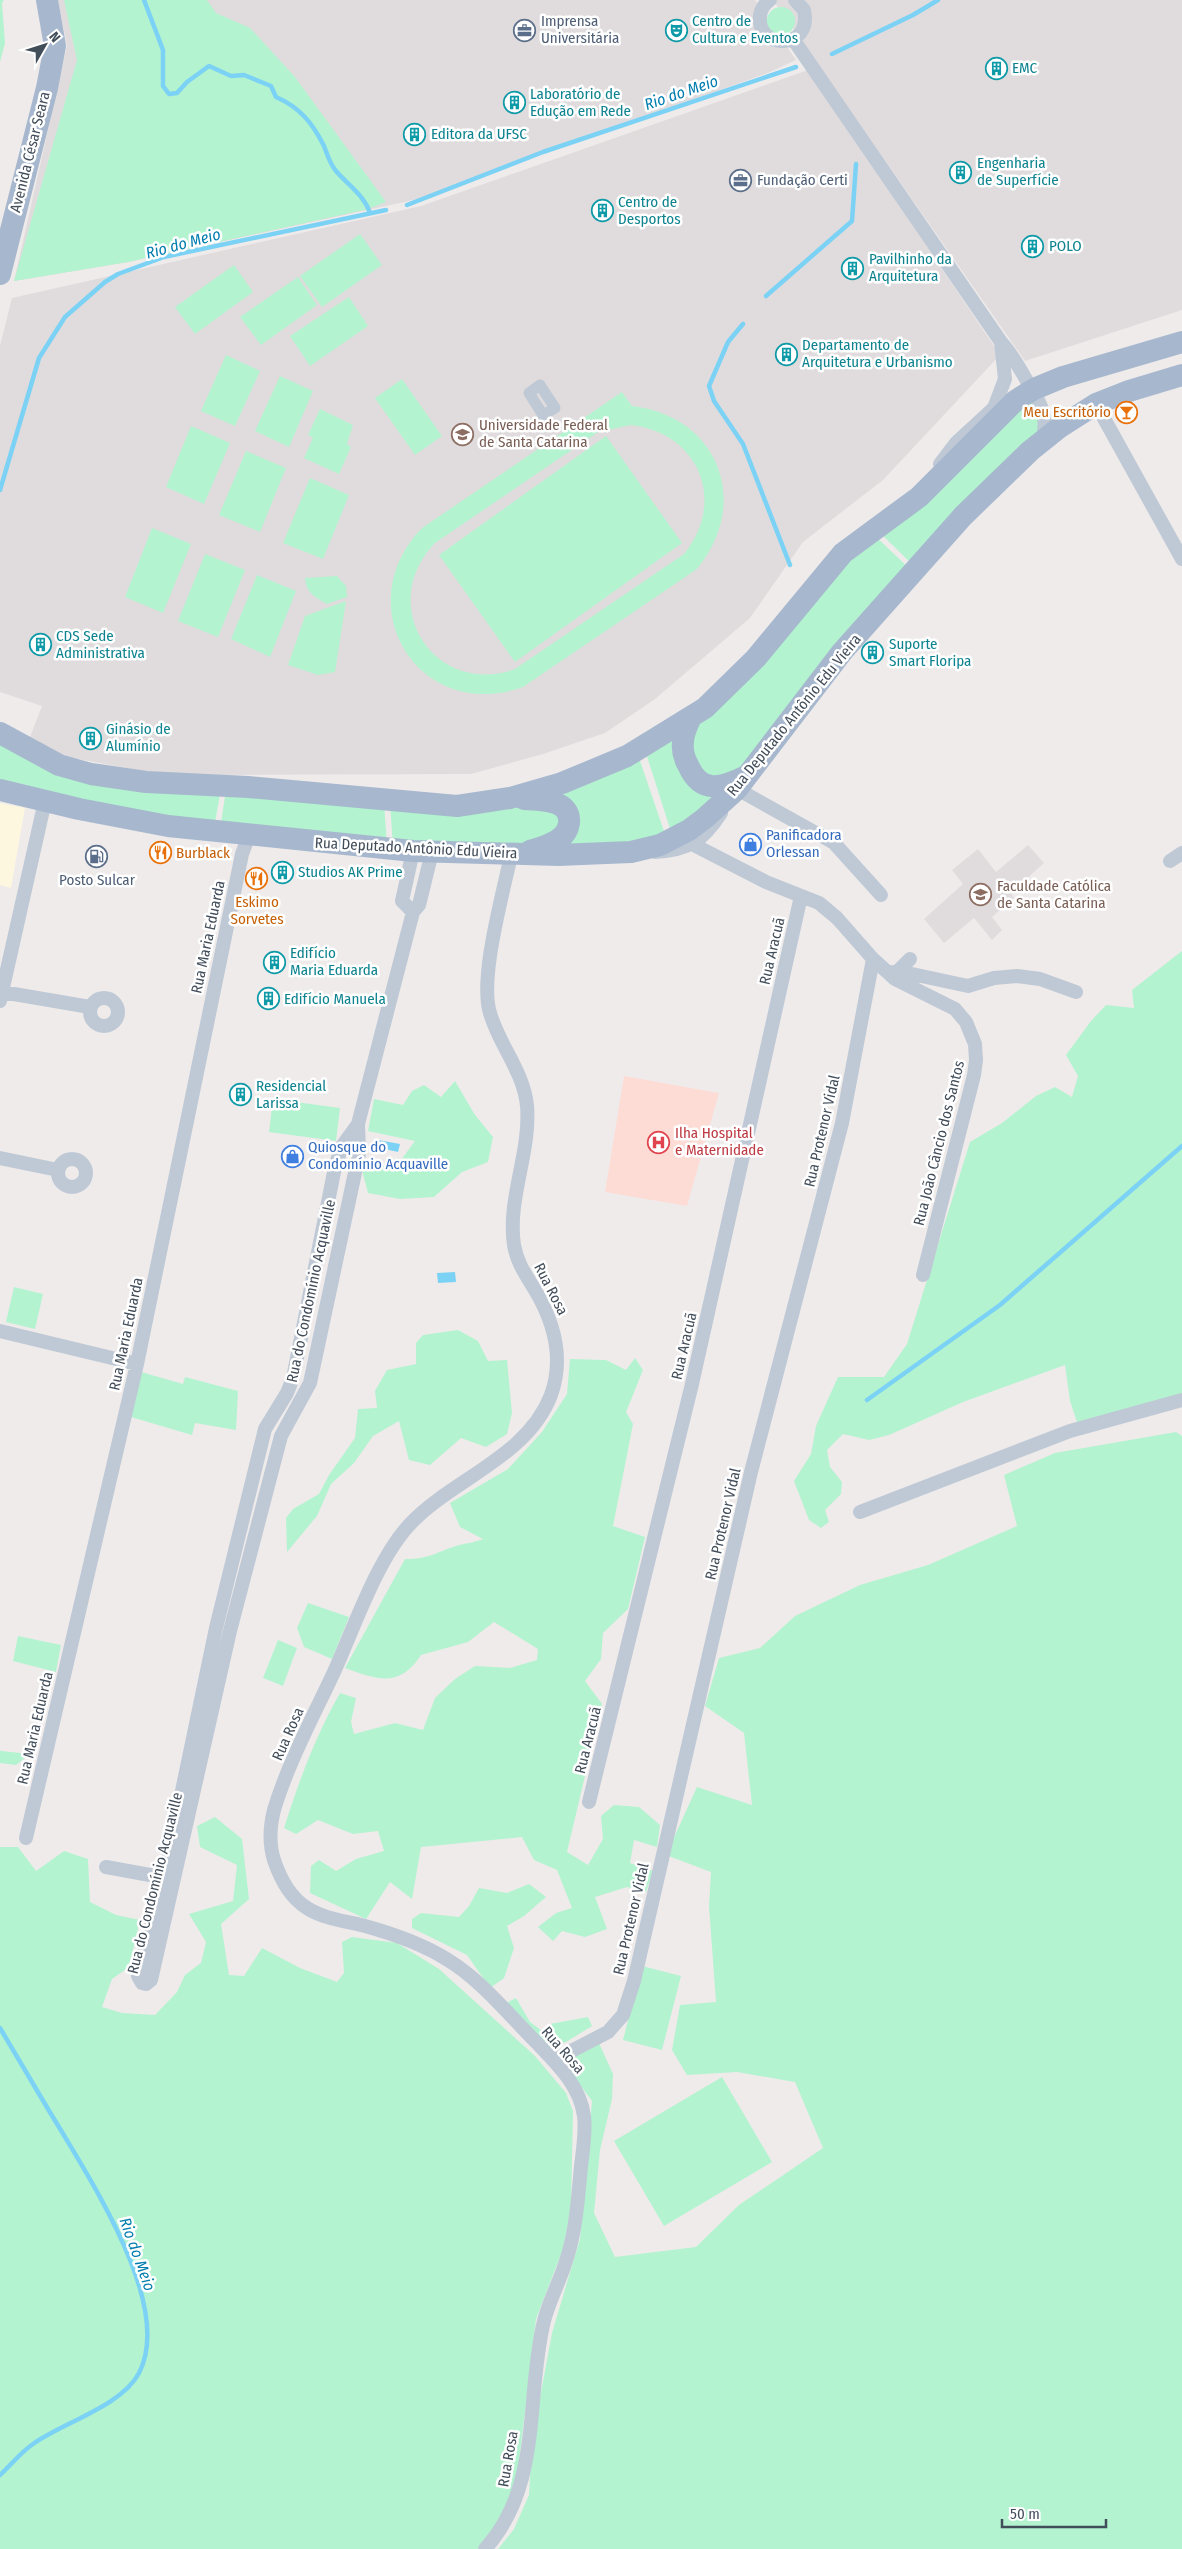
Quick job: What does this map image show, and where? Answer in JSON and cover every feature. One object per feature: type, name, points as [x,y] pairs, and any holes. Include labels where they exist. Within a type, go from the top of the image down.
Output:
[{"type":"main road","name":"Avenida César Seara","points":[[0,274],[55,46],[47,0]]},
{"type":"main road","points":[[1129,391],[1110,364],[1108,356],[1110,348],[1182,329]]},
{"type":"main road","points":[[0,733],[60,765],[91,774],[128,780],[258,788],[450,805],[476,804],[510,798],[562,783],[612,764],[690,719],[742,673],[843,553],[907,508],[1024,388],[1182,342]]},
{"type":"main road","name":"Rua Deputado Antônio Edu Vieira","points":[[0,790],[144,822],[249,835],[423,852],[516,855],[631,852],[660,845],[689,830],[720,806],[742,782],[842,652],[963,516],[1043,440],[1096,404],[1129,391],[1182,375]]},
{"type":"main road","points":[[690,719],[682,741],[684,756],[697,781],[709,786],[727,786],[742,782]]},
{"type":"main road","points":[[510,798],[551,801],[561,804],[569,817],[568,830],[560,839],[516,855]]},
{"type":"street","points":[[767,1],[762,7],[760,21],[766,34],[778,41],[793,39],[804,27],[806,18],[804,10],[795,0]]},
{"type":"street","points":[[793,39],[1000,342],[1014,368],[1019,386],[1024,388]]},
{"type":"street","points":[[1000,342],[1015,357],[1024,388],[1046,418],[1043,440]]},
{"type":"street","points":[[930,486],[943,460],[956,443],[994,408],[1005,379],[1000,342]]},
{"type":"street","points":[[1096,404],[1182,559]]},
{"type":"street","points":[[631,852],[674,851],[692,844],[712,827],[742,782],[834,844],[881,895]]},
{"type":"street","points":[[45,801],[1,996],[90,1007]]},
{"type":"street","name":"Rua Maria Eduarda","points":[[26,1838],[137,1364],[242,854],[249,835]]},
{"type":"street","name":"Rua João Câncio dos Santos","points":[[692,844],[766,882],[828,909],[873,959],[893,972],[895,979],[955,1009],[966,1022],[975,1044],[976,1060],[970,1094],[923,1275]]},
{"type":"street","name":"Rua do Condomínio Acquaville","points":[[223,1630],[263,1507],[281,1436],[310,1383],[359,1154],[358,1124],[413,912],[402,901],[423,852]]},
{"type":"street","points":[[1170,861],[1182,853]]},
{"type":"street","name":"Rua Rosa","points":[[485,2549],[508,2519],[520,2491],[544,2319],[565,2264],[576,2220],[585,2127],[584,2110],[577,2092],[554,2060],[469,1975],[443,1956],[401,1938],[323,1916],[308,1909],[292,1895],[282,1878],[274,1862],[270,1843],[273,1815],[286,1779],[375,1581],[394,1545],[409,1524],[434,1502],[519,1442],[538,1420],[550,1396],[556,1375],[558,1361],[554,1331],[539,1297],[518,1262],[513,1237],[526,1133],[527,1104],[521,1081],[488,1008],[488,970],[516,855]]},
{"type":"street","name":"Rua Aracuã","points":[[589,1802],[692,1384],[801,896]]},
{"type":"street","name":"Rua Protenor Vidal","points":[[554,2060],[608,2032],[616,2025],[622,2016],[634,1981],[751,1472],[842,1123],[873,959]]},
{"type":"street","points":[[893,972],[910,959]]},
{"type":"street","points":[[893,972],[968,986],[994,978],[1017,976],[1040,980],[1076,992]]},
{"type":"street","name":"Rua do Condomínio Acquaville","points":[[170,1878],[138,1976],[146,1984],[152,1980],[170,1878],[223,1630],[247,1504],[265,1429],[287,1393],[292,1378],[335,1167],[342,1146],[358,1124]]},
{"type":"street","points":[[0,1158],[58,1170]]},
{"type":"street","points":[[312,1280],[330,1283]]},
{"type":"street","points":[[0,1331],[137,1364]]},
{"type":"street","points":[[292,1378],[310,1383]]},
{"type":"street","points":[[860,1512],[1070,1431],[1182,1400]]},
{"type":"street","points":[[247,1504],[263,1507]]},
{"type":"street","points":[[106,1867],[170,1878]]},
{"type":"shaded area","points":[[58,0],[755,0],[796,60],[770,72],[418,199],[128,262],[14,281],[67,46]]},
{"type":"shaded area","points":[[773,0],[1182,0],[1182,310],[1025,361]]},
{"type":"shaded area","name":"Universidade Federal de Santa Catarina","points":[[808,70],[1000,355],[883,480],[803,542],[750,618],[655,699],[605,733],[543,754],[471,774],[164,775],[73,758],[53,751],[30,737],[42,706],[0,692],[0,346],[12,298],[421,206]]},
{"type":"shaded area","points":[[0,803],[25,808],[11,888],[0,885]]},
{"type":"shaded area","name":"Faculdade Católica de Santa Catarina","points":[[1028,845],[1044,863],[1011,893],[1014,898],[992,917],[1002,930],[992,940],[974,918],[944,943],[924,919],[963,884],[952,870],[978,849],[996,872]]},
{"type":"shaded area","name":"Ilha Hospital e Maternidade","points":[[624,1076],[719,1093],[687,1206],[605,1192]]},
{"type":"green space","points":[[0,0],[4,0],[2,3],[5,43],[0,62]]},
{"type":"green space","points":[[64,0],[207,0],[216,13],[250,28],[295,77],[386,202],[368,209],[128,262],[14,281],[77,60]]},
{"type":"green space","points":[[781,7],[791,11],[795,21],[791,31],[781,35],[771,31],[767,21],[771,11]]},
{"type":"green space","points":[[360,234],[382,265],[322,307],[300,276]]},
{"type":"green space","points":[[234,265],[253,292],[195,334],[175,307]]},
{"type":"green space","points":[[298,277],[317,305],[261,345],[240,317]]},
{"type":"green space","points":[[349,297],[368,326],[310,366],[290,336]]},
{"type":"green space","points":[[226,355],[260,371],[235,426],[201,411]]},
{"type":"green space","points":[[280,376],[313,391],[289,447],[255,431]]},
{"type":"green space","points":[[402,379],[442,436],[415,455],[375,398]]},
{"type":"green space","points":[[622,392],[632,406],[662,413],[686,426],[705,444],[717,466],[723,491],[722,517],[714,543],[697,569],[523,687],[486,694],[453,689],[426,674],[405,651],[393,623],[391,591],[400,559],[422,528]],"holes":[[[631,425],[655,431],[674,441],[689,455],[699,473],[704,492],[703,513],[697,534],[684,554],[515,669],[486,674],[460,670],[438,658],[422,640],[413,618],[411,593],[418,567],[435,543],[598,432]]]},
{"type":"green space","points":[[1034,398],[1042,421],[1039,439],[914,566],[879,532]]},
{"type":"green space","points":[[320,409],[353,425],[347,444],[351,447],[339,474],[304,458],[313,438],[308,435]]},
{"type":"green space","points":[[191,426],[230,443],[204,504],[166,487]]},
{"type":"green space","points":[[606,436],[682,543],[515,662],[439,555]]},
{"type":"green space","points":[[246,451],[286,468],[260,532],[219,515]]},
{"type":"green space","points":[[310,478],[349,495],[323,559],[283,543]]},
{"type":"green space","points":[[152,528],[191,544],[163,613],[125,597]]},
{"type":"green space","points":[[873,534],[912,571],[743,774],[709,782],[690,762],[694,726]]},
{"type":"green space","points":[[205,554],[245,570],[218,637],[178,621]]},
{"type":"green space","points":[[257,575],[296,591],[270,657],[231,639]]},
{"type":"green space","points":[[337,576],[346,586],[347,597],[327,604],[309,591],[305,578]]},
{"type":"green space","points":[[346,601],[335,672],[318,675],[288,665],[305,616]]},
{"type":"green space","points":[[684,728],[680,757],[733,789],[672,835],[645,750]]},
{"type":"green space","points":[[0,738],[52,766],[221,789],[214,828],[0,785]]},
{"type":"green space","points":[[638,755],[666,837],[555,850],[572,834],[540,796]]},
{"type":"green space","points":[[226,790],[384,803],[387,845],[220,829]]},
{"type":"green space","points":[[390,803],[556,808],[565,827],[540,844],[393,846]]},
{"type":"green space","points":[[1182,951],[1182,1395],[1077,1422],[1070,1401],[1065,1365],[963,1402],[889,1435],[869,1440],[843,1434],[827,1450],[830,1467],[842,1482],[841,1494],[825,1510],[829,1522],[821,1528],[809,1520],[794,1481],[811,1454],[816,1426],[838,1377],[884,1377],[907,1344],[970,1142],[1002,1123],[1036,1096],[1055,1087],[1072,1097],[1078,1076],[1066,1055],[1091,1021],[1106,1005],[1134,1008],[1132,990]]},
{"type":"green space","points":[[455,1081],[475,1115],[493,1137],[488,1162],[462,1172],[434,1197],[400,1199],[368,1193],[362,1170],[401,1160],[415,1141],[368,1131],[374,1099],[403,1105],[412,1091],[424,1085],[441,1097]]},
{"type":"green space","points":[[273,1099],[340,1108],[336,1141],[269,1132]]},
{"type":"green space","points":[[14,1287],[43,1294],[35,1329],[6,1322]]},
{"type":"green space","points":[[458,1330],[478,1341],[488,1361],[507,1360],[512,1413],[507,1434],[486,1447],[461,1438],[430,1465],[409,1460],[399,1421],[373,1436],[354,1463],[331,1484],[317,1516],[287,1552],[286,1518],[293,1509],[319,1494],[329,1475],[355,1438],[358,1409],[377,1408],[375,1391],[387,1370],[416,1364],[416,1343],[423,1335]]},
{"type":"green space","points":[[635,1358],[643,1370],[626,1412],[633,1424],[613,1526],[645,1537],[628,1609],[603,1633],[601,1659],[585,1681],[602,1704],[567,1852],[588,1865],[603,1839],[601,1816],[614,1805],[639,1807],[660,1825],[657,1847],[634,1840],[630,1863],[653,1871],[646,1892],[627,1887],[595,1897],[607,1929],[585,1937],[562,1931],[553,1941],[538,1927],[556,1913],[572,1908],[557,1870],[534,1860],[522,1837],[421,1847],[412,1899],[390,1882],[366,1919],[310,1893],[311,1866],[319,1860],[336,1871],[356,1859],[384,1851],[378,1831],[353,1834],[318,1820],[296,1834],[284,1828],[308,1759],[340,1693],[356,1698],[351,1722],[354,1734],[395,1723],[423,1730],[435,1698],[455,1679],[475,1666],[510,1668],[537,1660],[538,1649],[494,1622],[468,1642],[421,1655],[413,1666],[405,1673],[396,1677],[378,1678],[345,1668],[405,1559],[426,1557],[483,1539],[460,1527],[450,1503],[508,1469],[542,1432],[567,1394],[570,1359],[606,1360],[626,1370]]},
{"type":"green space","points":[[141,1372],[183,1384],[185,1377],[238,1391],[236,1430],[195,1423],[192,1435],[131,1417]]},
{"type":"green space","points":[[1176,1432],[1182,1436],[1182,2549],[498,2549],[514,2529],[529,2495],[532,2441],[552,2333],[580,2239],[592,2101],[569,2070],[569,2059],[599,2043],[613,2074],[612,2099],[600,2150],[594,2213],[615,2257],[696,2247],[739,2205],[823,2148],[795,2082],[737,2072],[687,2075],[672,2050],[680,2005],[716,2002],[709,1906],[711,1872],[666,1855],[697,1787],[752,1805],[744,1733],[705,1706],[719,1658],[760,1648],[795,1616],[860,1585],[928,1565],[1017,1526],[1004,1475],[1055,1453]]},
{"type":"green space","points":[[308,1603],[349,1617],[332,1659],[304,1647],[297,1628]]},
{"type":"green space","points":[[18,1636],[61,1645],[56,1672],[13,1661]]},
{"type":"green space","points":[[278,1640],[297,1648],[283,1686],[263,1678]]},
{"type":"green space","points":[[0,1750],[30,1754],[16,1765],[0,1763]]},
{"type":"green space","points":[[215,1817],[242,1839],[249,1899],[221,1924],[229,1975],[244,1976],[262,1948],[300,1968],[337,1982],[344,1973],[342,1942],[352,1937],[397,1943],[439,1969],[535,2056],[566,2093],[573,2111],[571,2207],[563,2249],[536,2319],[517,2479],[501,2516],[479,2549],[0,2549],[0,1847],[18,1847],[36,1871],[64,1851],[88,1859],[90,1902],[116,1915],[140,1920],[129,1967],[112,1979],[102,2007],[122,2013],[155,2015],[177,1992],[185,1975],[201,1963],[206,1942],[189,1914],[233,1901],[237,1865],[200,1847],[197,1826]]},
{"type":"green space","points":[[529,1884],[546,1897],[524,1916],[507,1926],[514,1948],[504,1978],[490,1988],[467,1955],[412,1928],[412,1919],[421,1913],[459,1917],[469,1906],[479,1888],[507,1893]]},
{"type":"green space","points":[[642,1966],[681,1976],[662,2050],[623,2040]]},
{"type":"green space","points":[[516,1998],[530,2022],[545,2033],[550,2024],[588,2017],[592,2026],[566,2042],[548,2048],[504,2004]]},
{"type":"green space","points":[[722,2077],[772,2162],[664,2226],[614,2141]]},
{"type":"water","points":[[378,1140],[400,1144],[398,1152],[376,1147]]},
{"type":"water","points":[[455,1272],[456,1282],[438,1283],[437,1273]]},
{"type":"waterway","points":[[144,0],[163,50],[163,86],[169,94],[177,93],[187,82],[209,66],[231,76],[244,75],[271,86],[276,97],[292,105],[310,123],[324,146],[330,162],[360,195],[370,213]]},
{"type":"waterway","name":"Rio do Meio","points":[[832,54],[913,15],[938,0]]},
{"type":"waterway","name":"Rio do Meio","points":[[407,205],[543,152],[796,67]]},
{"type":"waterway","points":[[766,296],[852,221],[856,164]]},
{"type":"waterway","name":"Rio do Meio","points":[[0,490],[39,358],[65,317],[105,282],[118,274],[164,257],[386,210]]},
{"type":"waterway","points":[[743,324],[728,342],[709,386],[714,401],[743,444],[790,565]]},
{"type":"waterway","points":[[867,1400],[1000,1305],[1182,1146]]},
{"type":"waterway","name":"Rio do Meio","points":[[0,2028],[93,2184],[126,2249],[138,2283],[146,2316],[147,2346],[139,2373],[131,2385],[106,2404],[33,2444],[0,2475]]},
{"type":"place","name":"Imprensa Universitária","points":[[525,30]]},
{"type":"place","name":"Centro de Cultura e Eventos","points":[[676,30]]},
{"type":"place","name":"EMC","points":[[996,68]]},
{"type":"place","name":"Laboratório de Edução em Rede","points":[[514,103]]},
{"type":"place","name":"Editora da UFSC","points":[[415,134]]},
{"type":"place","name":"Engenharia de Superfície","points":[[961,172]]},
{"type":"place","name":"Fundação Certi","points":[[741,180]]},
{"type":"place","name":"Centro de Desportos","points":[[602,211]]},
{"type":"place","name":"POLO","points":[[1033,246]]},
{"type":"place","name":"Pavilhinho da Arquitetura","points":[[853,268]]},
{"type":"place","name":"Departamento de Arquitetura e Urbanismo","points":[[786,354]]},
{"type":"place","name":"Meu Escritório","points":[[1127,412]]},
{"type":"place","name":"Universidade Federal de Santa Catarina","points":[[463,434]]},
{"type":"place","name":"CDS Sede Administrativa","points":[[40,645]]},
{"type":"place","name":"Suporte Smart Floripa","points":[[873,653]]},
{"type":"place","name":"Ginásio de Alumínio","points":[[90,738]]},
{"type":"place","name":"Panificadora Orlessan","points":[[750,844]]},
{"type":"place","name":"Burblack","points":[[160,853]]},
{"type":"place","name":"Posto Sulcar","points":[[97,857]]},
{"type":"place","name":"Studios AK Prime","points":[[282,872]]},
{"type":"place","name":"Eskimo Sorvetes","points":[[257,879]]},
{"type":"place","name":"Faculdade Católica de Santa Catarina","points":[[981,895]]},
{"type":"place","name":"Edifício Maria Eduarda","points":[[274,962]]},
{"type":"place","name":"Edifício Manuela","points":[[268,999]]},
{"type":"place","name":"Residencial Larissa","points":[[240,1095]]},
{"type":"place","name":"Ilha Hospital e Maternidade","points":[[659,1142]]},
{"type":"place","name":"Quiosque do Condomínio Acquaville","points":[[292,1156]]}]
